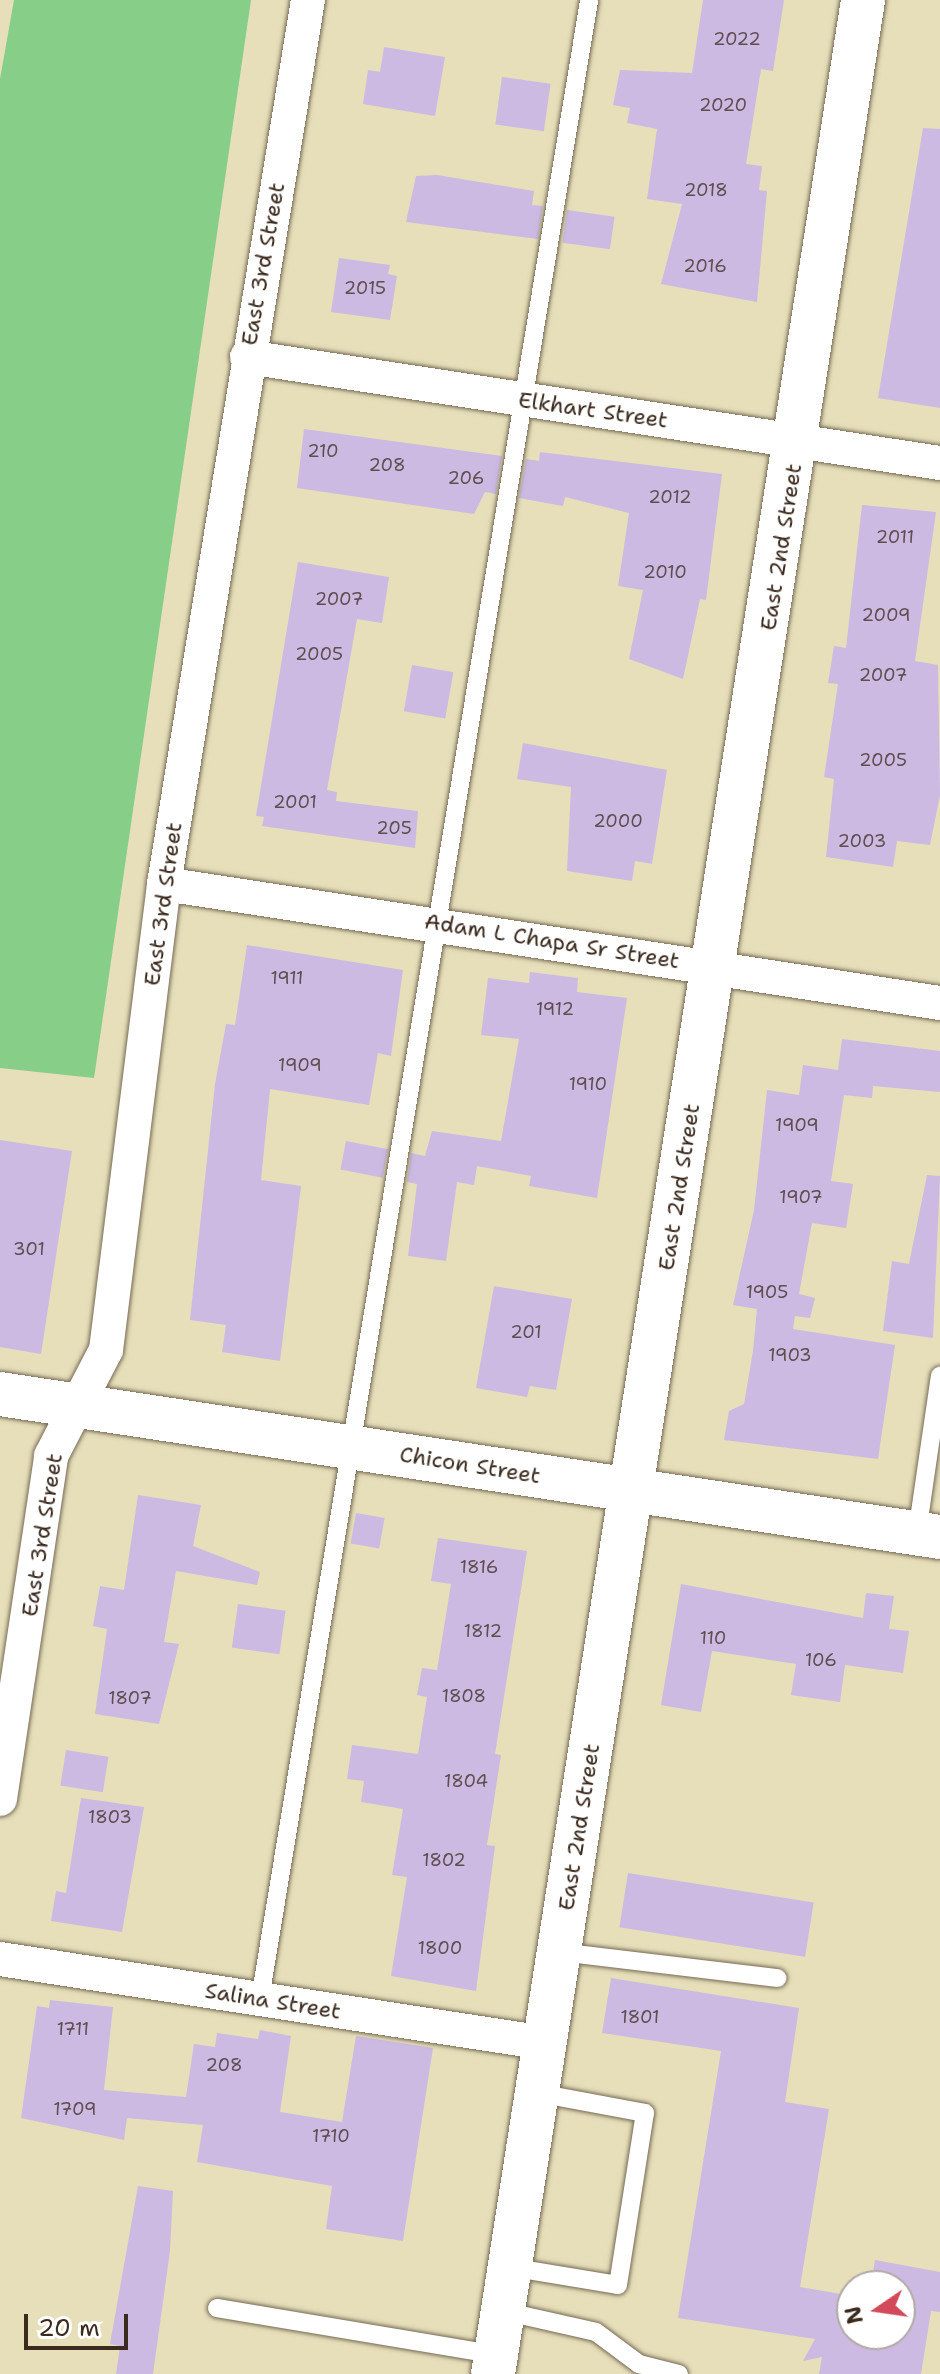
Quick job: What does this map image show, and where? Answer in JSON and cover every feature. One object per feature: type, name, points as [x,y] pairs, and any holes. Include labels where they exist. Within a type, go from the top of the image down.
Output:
[{"type":"street","name":"East 3rd Street","points":[[0,1799],[51,1456],[106,1350],[164,884],[247,357],[308,0]]},
{"type":"street","name":"East 2nd Street","points":[[495,2364],[713,967],[799,440],[863,0]]},
{"type":"street","name":"Elkhart Street","points":[[247,357],[940,463]]},
{"type":"street","name":"Adam L Chapa Sr Street","points":[[164,884],[435,922],[940,1003]]},
{"type":"street","name":"Chicon Street","points":[[0,1394],[928,1535]]},
{"type":"street","name":"Salina Street","points":[[0,1959],[545,2043]]},
{"type":"lane","points":[[260,1999],[353,1448],[519,399],[589,0]]},
{"type":"lane","points":[[928,1535],[940,1376]]},
{"type":"lane","points":[[559,1952],[777,1978]]},
{"type":"lane","points":[[510,2267],[618,2285],[645,2113],[538,2093]]},
{"type":"lane","points":[[217,2308],[495,2364]]},
{"type":"lane","points":[[503,2311],[596,2332],[639,2364],[679,2374]]},
{"type":"green space","points":[[14,0],[251,0],[94,1078],[0,1068],[0,79]]},
{"type":"building","points":[[703,0],[784,0],[773,71],[761,69],[746,164],[762,166],[759,190],[767,191],[757,302],[661,284],[682,204],[647,199],[657,129],[627,123],[630,108],[613,105],[620,70],[692,73]]},
{"type":"building","points":[[384,47],[445,57],[435,116],[363,104],[368,70],[380,72]]},
{"type":"building","points":[[502,77],[551,84],[544,131],[495,125]]},
{"type":"building","points":[[923,128],[940,129],[940,408],[878,398]]},
{"type":"building","points":[[437,175],[534,191],[532,205],[543,206],[538,239],[406,222],[416,176]]},
{"type":"building","points":[[567,210],[615,217],[610,249],[562,243]]},
{"type":"building","points":[[339,258],[390,265],[388,274],[397,276],[390,320],[331,312]]},
{"type":"building","points":[[304,429],[502,456],[496,494],[485,492],[474,514],[297,488]]},
{"type":"building","points":[[540,452],[722,474],[706,600],[700,599],[683,679],[629,659],[643,590],[618,586],[629,513],[565,497],[563,506],[519,498],[526,459],[539,461]]},
{"type":"building","points":[[862,505],[936,512],[915,661],[938,665],[940,795],[930,845],[897,841],[893,867],[826,857],[834,779],[824,777],[838,684],[828,683],[834,646],[846,648]]},
{"type":"building","points":[[298,562],[389,577],[382,623],[357,619],[327,790],[337,792],[336,801],[418,811],[415,848],[262,826],[264,817],[256,816]]},
{"type":"building","points":[[412,665],[453,672],[445,719],[404,711]]},
{"type":"building","points":[[523,743],[667,770],[652,864],[635,861],[632,881],[567,871],[571,787],[517,779]]},
{"type":"building","points":[[247,945],[403,970],[391,1056],[378,1053],[369,1105],[270,1089],[261,1180],[301,1186],[280,1361],[222,1352],[226,1325],[190,1320],[215,1084],[226,1024],[235,1025]]},
{"type":"building","points":[[530,972],[578,978],[577,992],[627,998],[597,1198],[529,1186],[531,1176],[477,1166],[474,1185],[457,1182],[446,1261],[408,1256],[417,1184],[407,1182],[411,1153],[425,1156],[432,1131],[501,1141],[519,1039],[481,1035],[488,978],[529,983]]},
{"type":"building","points":[[842,1039],[940,1051],[940,1092],[873,1086],[872,1098],[844,1095],[831,1181],[853,1184],[846,1228],[812,1223],[799,1294],[815,1298],[810,1318],[795,1316],[793,1329],[895,1345],[878,1459],[724,1440],[729,1411],[744,1404],[753,1351],[757,1309],[733,1305],[754,1210],[767,1090],[799,1095],[803,1065],[838,1070]]},
{"type":"building","points":[[0,1140],[72,1151],[41,1354],[0,1347]]},
{"type":"building","points":[[346,1141],[388,1149],[383,1178],[340,1169]]},
{"type":"building","points":[[927,1175],[940,1176],[933,1338],[883,1331],[892,1261],[909,1264]]},
{"type":"building","points":[[494,1286],[572,1299],[556,1390],[530,1386],[527,1397],[476,1388]]},
{"type":"building","points":[[138,1495],[201,1505],[193,1546],[260,1572],[257,1585],[176,1571],[164,1642],[179,1644],[159,1724],[95,1714],[107,1629],[93,1626],[100,1586],[124,1590]]},
{"type":"building","points":[[356,1513],[385,1518],[379,1549],[351,1544]]},
{"type":"building","points":[[438,1538],[527,1551],[495,1754],[501,1755],[487,1845],[495,1846],[476,1991],[391,1976],[407,1877],[392,1875],[403,1809],[361,1802],[364,1781],[347,1779],[352,1745],[418,1754],[427,1697],[417,1695],[422,1668],[437,1670],[451,1584],[431,1581]]},
{"type":"building","points":[[681,1584],[863,1618],[866,1593],[894,1596],[889,1629],[909,1631],[903,1673],[845,1665],[840,1702],[791,1695],[796,1664],[712,1651],[701,1712],[661,1705]]},
{"type":"building","points":[[238,1604],[286,1611],[279,1654],[232,1648]]},
{"type":"building","points":[[66,1750],[108,1757],[103,1792],[60,1786]]},
{"type":"building","points":[[81,1798],[144,1807],[122,1932],[51,1921],[56,1891],[66,1893]]},
{"type":"building","points":[[628,1873],[814,1902],[805,1957],[619,1927]]},
{"type":"building","points":[[611,1978],[799,2008],[785,2102],[829,2109],[800,2287],[836,2293],[836,2350],[916,2350],[916,2270],[873,2270],[875,2260],[940,2272],[940,2312],[931,2311],[921,2374],[819,2374],[822,2357],[803,2361],[815,2339],[678,2318],[721,2051],[602,2033]]},
{"type":"building","points":[[50,2000],[113,2007],[104,2090],[186,2097],[194,2044],[215,2047],[217,2033],[258,2039],[260,2030],[291,2036],[280,2112],[342,2122],[356,2036],[433,2048],[403,2241],[326,2229],[332,2186],[197,2162],[203,2125],[127,2118],[124,2140],[21,2118],[37,2006],[49,2008]]},
{"type":"building","points":[[138,2186],[173,2191],[170,2251],[153,2374],[116,2374],[120,2346],[110,2344]]}]
